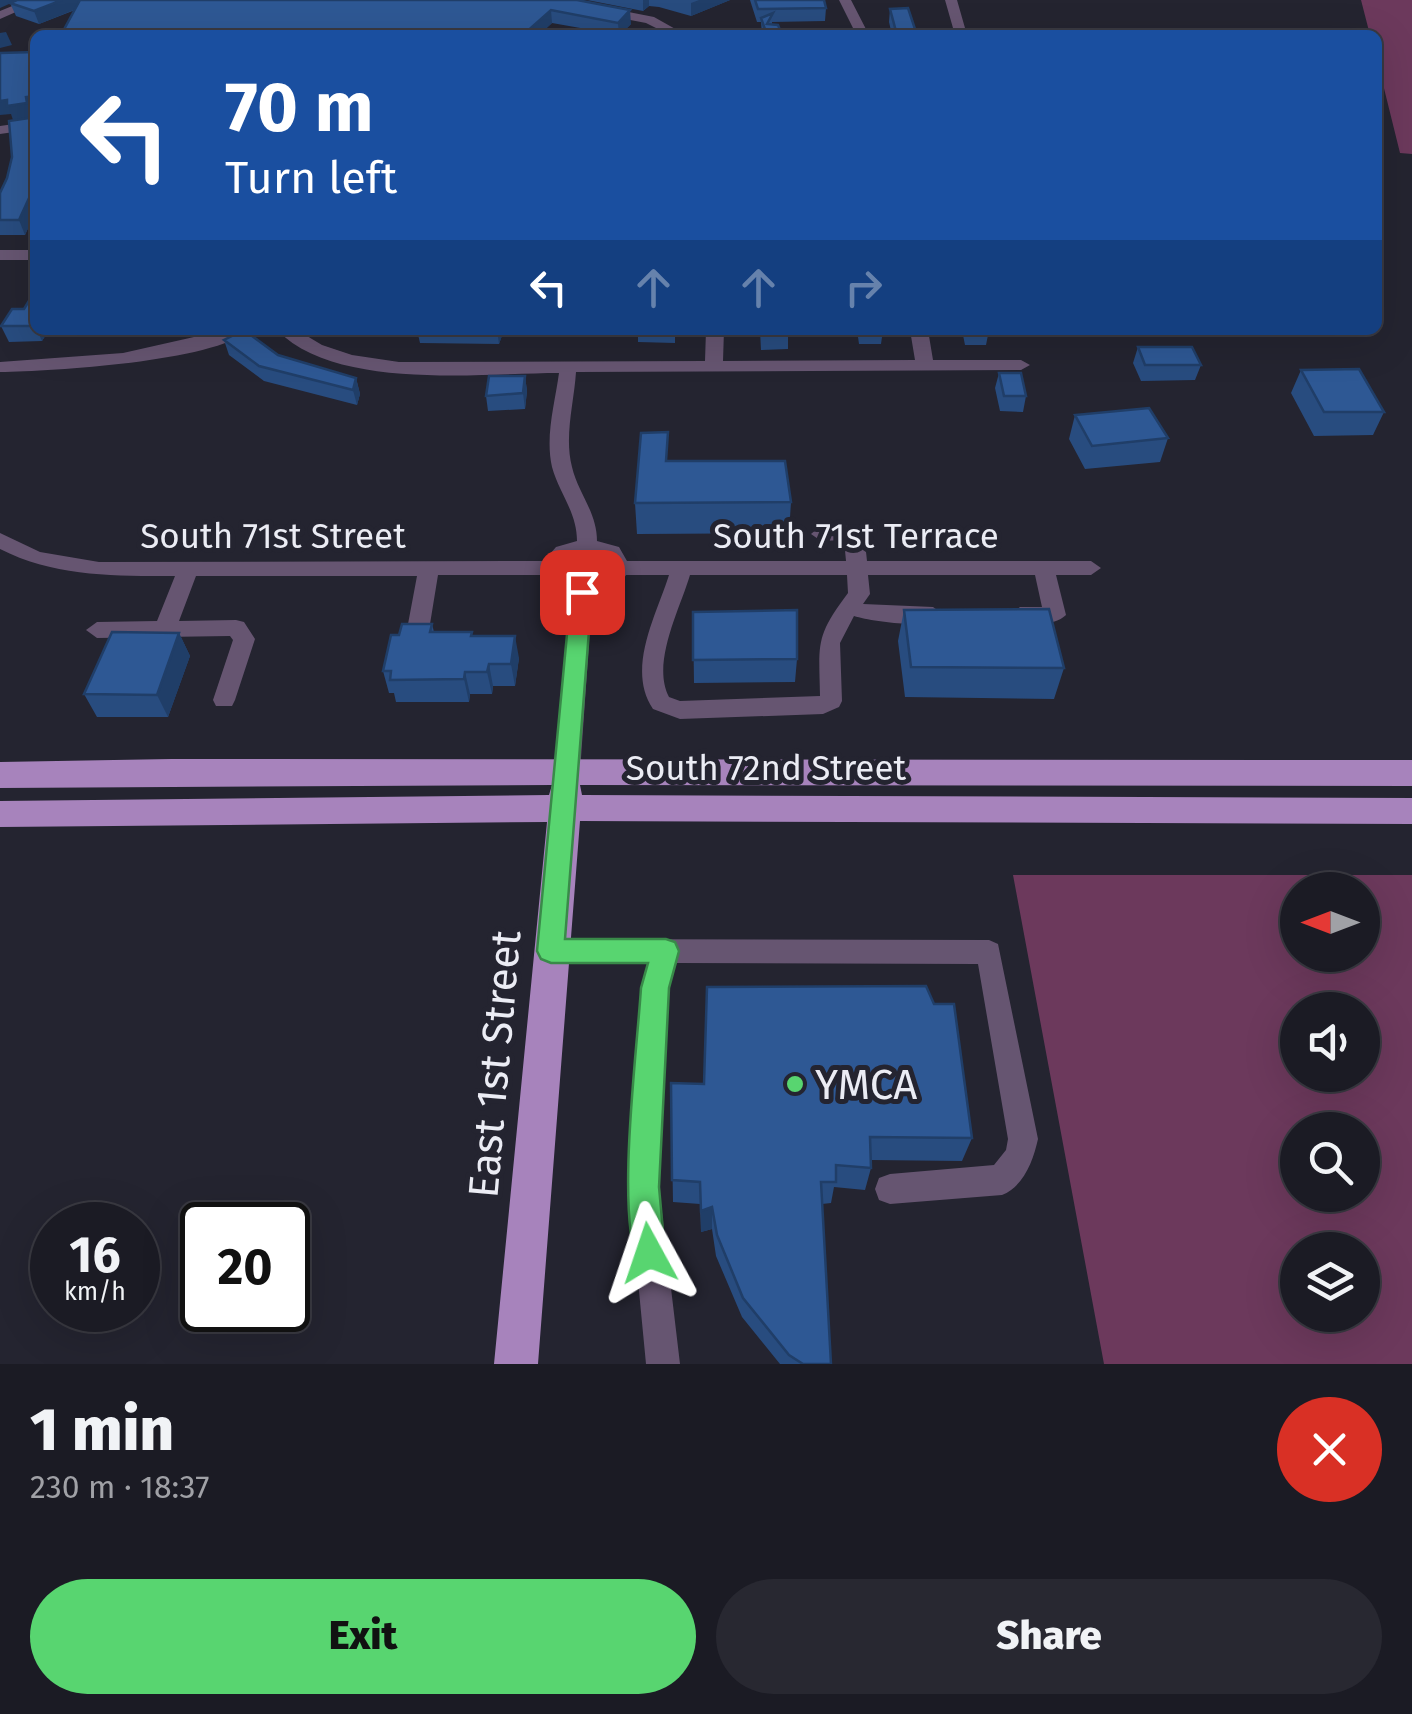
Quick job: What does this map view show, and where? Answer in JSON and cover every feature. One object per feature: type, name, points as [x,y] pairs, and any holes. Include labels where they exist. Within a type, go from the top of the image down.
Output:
[{"type":"main road","name":"South 72nd Street","points":[[0,814],[566,790],[1412,772]]},
{"type":"main road","name":"South 72nd Street","points":[[0,775],[1412,811]]},
{"type":"main road","name":"East 1st Street","points":[[516,1364],[566,790]]},
{"type":"street","points":[[0,15],[37,0]]},
{"type":"street","points":[[845,0],[861,30]]},
{"type":"street","points":[[951,0],[960,30]]},
{"type":"street","points":[[588,8],[650,20],[670,30]]},
{"type":"street","points":[[0,130],[30,127]]},
{"type":"street","points":[[0,256],[30,256]]},
{"type":"street","points":[[0,367],[113,362],[186,348],[226,335]]},
{"type":"street","points":[[292,335],[329,354],[376,366],[1020,365]]},
{"type":"street","points":[[714,366],[715,335]]},
{"type":"street","points":[[920,335],[924,366]]},
{"type":"street","points":[[568,368],[560,452],[562,468],[588,523],[587,545]]},
{"type":"street","points":[[682,568],[676,595],[660,627],[654,687],[664,706],[680,710],[811,707],[830,701],[829,643],[834,628],[859,594],[854,534],[821,534]]},
{"type":"street","name":"South 71st Street","points":[[0,540],[36,558],[77,568],[552,568]]},
{"type":"street","points":[[587,545],[612,552],[620,568],[610,584],[582,592],[562,587],[552,568],[566,551],[587,545]]},
{"type":"street","points":[[419,624],[430,568]]},
{"type":"street","name":"South 71st Terrace","points":[[620,568],[1091,568]]},
{"type":"street","points":[[165,629],[188,569]]},
{"type":"street","points":[[1000,615],[1055,616],[1044,569]]},
{"type":"street","points":[[566,790],[582,592]]},
{"type":"street","points":[[852,608],[874,614],[964,615]]},
{"type":"street","points":[[97,630],[236,628],[244,639],[224,700]]},
{"type":"street","points":[[551,951],[990,952],[1023,1139],[1019,1157],[1002,1180],[890,1190]]},
{"type":"street","points":[[662,1364],[644,1187],[655,988],[666,951]]},
{"type":"shaded area","points":[[1361,0],[1412,0],[1412,154],[1400,153],[1382,80],[1382,30],[1369,30]]},
{"type":"shaded area","points":[[1013,875],[1280,875],[1280,972],[1380,972],[1380,875],[1412,875],[1412,1364],[1104,1364]]},
{"type":"building","points":[[62,0],[34,11],[10,3]]},
{"type":"building","points":[[80,0],[577,0],[630,10],[618,23],[551,10],[529,30],[64,30]]},
{"type":"building","points":[[755,0],[824,0],[826,8],[758,9]]},
{"type":"building","points":[[908,8],[915,30],[896,30],[890,9]]},
{"type":"building","points":[[773,13],[767,24],[778,25],[780,30],[765,30],[761,18]]},
{"type":"building","points":[[30,52],[27,103],[7,106],[7,100],[0,101],[0,53]]},
{"type":"building","points":[[29,118],[30,124],[30,196],[19,220],[0,220],[0,193],[12,157],[9,121]]},
{"type":"building","points":[[30,299],[30,326],[1,326],[12,309],[24,309]]},
{"type":"building","points":[[234,335],[251,335],[278,355],[356,378],[353,390],[259,366],[224,340]]},
{"type":"building","points":[[1138,347],[1192,347],[1201,365],[1145,365]]},
{"type":"building","points":[[1359,369],[1384,412],[1324,412],[1301,370]]},
{"type":"building","points":[[999,373],[1021,373],[1026,396],[1004,396]]},
{"type":"building","points":[[489,376],[525,376],[523,393],[486,396]]},
{"type":"building","points":[[1149,408],[1168,438],[1092,446],[1075,415]]},
{"type":"building","points":[[668,432],[666,461],[785,461],[791,502],[635,503],[641,433]]},
{"type":"building","points":[[1049,609],[1064,668],[911,667],[904,610]]},
{"type":"building","points":[[797,610],[797,659],[693,660],[693,612]]},
{"type":"building","points":[[402,624],[432,624],[430,632],[515,636],[511,664],[489,664],[487,672],[465,672],[464,679],[390,680],[391,671],[383,671],[391,635],[399,635]]},
{"type":"building","points":[[112,632],[179,633],[157,695],[84,694]]},
{"type":"building","points":[[926,986],[934,1004],[954,1004],[972,1138],[870,1137],[871,1168],[836,1165],[836,1182],[821,1182],[831,1364],[803,1364],[789,1355],[743,1298],[717,1235],[712,1207],[701,1211],[700,1182],[672,1180],[671,1083],[704,1084],[707,987]]},
{"type":"place","name":"YMCA","points":[[795,1084]]},
{"type":"route","points":[[582,592],[551,951],[666,951],[655,988],[646,1147],[644,1187],[649,1253]]}]
